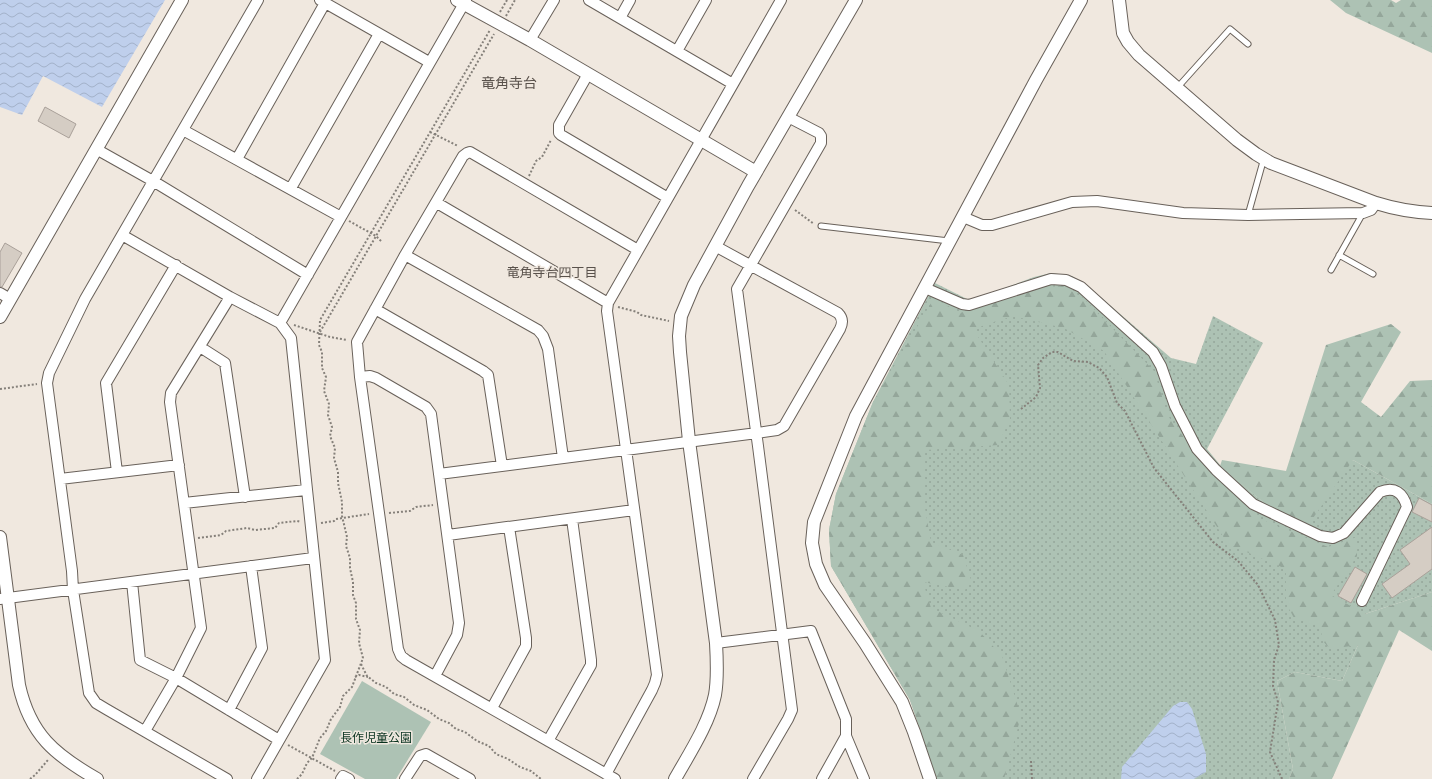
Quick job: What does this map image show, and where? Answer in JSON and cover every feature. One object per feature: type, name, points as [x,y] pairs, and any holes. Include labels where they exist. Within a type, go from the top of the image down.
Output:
[{"type":"street","points":[[0,317],[5,296],[96,149],[182,0]]},
{"type":"street","points":[[227,779],[96,703],[89,694],[73,590],[72,571],[60,479],[46,383],[49,373],[85,299],[258,0]]},
{"type":"street","points":[[530,40],[554,0]]},
{"type":"street","points":[[589,0],[733,84]]},
{"type":"street","points":[[620,18],[630,0]]},
{"type":"street","points":[[677,51],[706,0]]},
{"type":"street","points":[[638,250],[470,152],[463,156],[437,203],[405,255],[357,342],[360,377],[398,649],[401,656],[610,776],[652,690],[657,675],[607,311],[608,303],[781,0]]},
{"type":"street","points":[[675,779],[703,727],[714,698],[717,682],[716,643],[689,441],[680,352],[681,316],[688,297],[715,246],[756,172],[856,0]]},
{"type":"street","points":[[930,779],[902,702],[865,643],[825,585],[816,564],[812,543],[814,522],[856,416],[1032,87],[1081,0]]},
{"type":"street","points":[[1119,0],[1123,33],[1128,42],[1139,55],[1237,140],[1256,154],[1271,163],[1376,203],[1408,211],[1432,212]]},
{"type":"street","points":[[237,159],[322,1],[429,62]]},
{"type":"street","points":[[280,323],[429,62],[462,1],[756,172]]},
{"type":"street","points":[[291,188],[379,34]]},
{"type":"street","points":[[588,74],[559,125],[559,133],[668,198]]},
{"type":"street","points":[[753,779],[792,710],[757,433],[737,292],[738,284],[820,143],[821,136],[819,133],[788,117]]},
{"type":"street","points":[[183,130],[291,188],[341,217]]},
{"type":"street","points":[[96,149],[153,181],[308,275]]},
{"type":"street","points":[[963,217],[982,225],[992,225],[1072,202],[1097,201],[1183,213],[1248,215],[1363,213],[1371,210],[1376,203]]},
{"type":"street","points":[[437,203],[608,303]]},
{"type":"street","points":[[122,235],[230,297],[280,323],[291,338],[313,558],[325,660],[257,779]]},
{"type":"street","points":[[439,474],[757,433],[776,430],[784,426],[840,329],[843,320],[842,316],[715,246]]},
{"type":"street","points":[[405,255],[538,330],[543,336],[548,349],[563,458]]},
{"type":"street","points":[[117,472],[106,383],[176,265]]},
{"type":"street","points":[[925,288],[962,304],[969,305],[1051,278],[1066,280],[1081,287],[1153,352],[1161,366],[1175,406],[1197,449],[1216,470],[1253,504],[1320,536],[1333,538],[1344,533],[1380,492],[1388,489],[1397,491],[1405,499],[1408,507],[1362,600]]},
{"type":"street","points":[[145,731],[176,678],[200,628],[170,402],[171,393],[230,297]]},
{"type":"street","points":[[375,309],[484,371],[488,375],[502,466]]},
{"type":"street","points":[[200,347],[225,363],[245,497]]},
{"type":"street","points":[[360,377],[366,376],[376,378],[429,410],[431,414],[448,535],[459,630],[435,676]]},
{"type":"street","points":[[60,479],[179,464]]},
{"type":"street","points":[[184,503],[306,490]]},
{"type":"street","points":[[448,535],[634,510]]},
{"type":"street","points":[[548,741],[591,665],[592,660],[572,518]]},
{"type":"street","points":[[492,708],[526,646],[509,527]]},
{"type":"street","points":[[0,537],[4,599],[19,685],[28,713],[38,731],[53,750],[97,779]]},
{"type":"street","points":[[4,599],[313,558]]},
{"type":"street","points":[[229,710],[262,648],[251,566]]},
{"type":"street","points":[[132,582],[140,660],[176,678],[279,740]]},
{"type":"street","points":[[716,643],[811,631],[846,719],[846,736],[864,779]]},
{"type":"street","points":[[822,779],[846,736]]},
{"type":"street","points":[[405,779],[420,756],[426,754],[470,779]]},
{"type":"lane","points":[[1177,89],[1230,29],[1248,44]]},
{"type":"lane","points":[[1248,215],[1264,158]]},
{"type":"lane","points":[[1331,270],[1363,213]]},
{"type":"lane","points":[[818,225],[950,241]]},
{"type":"lane","points":[[1339,255],[1373,274]]},
{"type":"path","points":[[499,15],[508,0]]},
{"type":"path","points":[[504,18],[515,0]]},
{"type":"path","points":[[297,779],[302,774],[306,763],[312,758],[319,740],[340,707],[343,696],[352,687],[354,678],[362,664],[363,658],[359,643],[360,630],[356,619],[356,603],[353,595],[350,558],[346,546],[347,533],[342,516],[341,493],[334,458],[335,448],[330,436],[332,427],[328,415],[330,404],[324,391],[326,377],[322,368],[323,357],[319,345],[320,320],[490,29]]},
{"type":"path","points":[[320,333],[495,31]]},
{"type":"path","points":[[430,132],[467,153]]},
{"type":"path","points":[[525,184],[536,161],[542,157],[552,138],[559,133]]},
{"type":"path","points":[[790,207],[818,225]]},
{"type":"path","points":[[341,217],[376,236],[382,242]]},
{"type":"path","points":[[608,303],[638,312],[642,315],[672,321]]},
{"type":"path","points":[[291,324],[330,337],[357,342]]},
{"type":"path","points":[[1021,409],[1036,397],[1040,388],[1038,366],[1043,358],[1052,352],[1058,352],[1073,361],[1088,362],[1099,368],[1107,377],[1117,403],[1125,411],[1154,468],[1213,542],[1238,561],[1258,585],[1275,620],[1279,644],[1274,660],[1273,686],[1278,702],[1270,752],[1282,779]]},
{"type":"path","points":[[0,388],[46,383]]},
{"type":"path","points":[[362,664],[369,677],[376,683],[386,687],[394,694],[404,697],[414,706],[428,710],[436,717],[447,721],[456,729],[465,732],[477,741],[489,746],[496,754],[508,758],[541,779]]},
{"type":"path","points":[[354,678],[359,675],[369,677]]},
{"type":"path","points":[[279,740],[344,778]]},
{"type":"path","points":[[30,779],[50,757]]},
{"type":"path","points":[[1031,761],[1032,779]]},
{"type":"green space","points":[[1330,0],[1391,0],[1396,3],[1401,0],[1432,0],[1432,53],[1346,13]]},
{"type":"green space","points":[[1051,273],[1072,276],[1089,287],[1171,358],[1196,364],[1213,316],[1263,343],[1207,449],[1221,466],[1263,502],[1353,460],[1432,504],[1432,592],[1365,614],[1358,645],[1342,681],[1295,672],[1277,681],[1293,769],[1289,779],[937,779],[910,700],[831,566],[829,530],[836,494],[873,402],[935,283],[971,301],[1034,277]]},
{"type":"green space","points":[[1063,286],[1083,298],[1154,371],[1168,416],[1211,474],[1261,519],[1328,547],[1357,537],[1357,556],[1331,595],[1365,614],[1432,592],[1432,651],[1399,630],[1332,779],[1289,779],[1293,769],[1277,681],[1295,672],[1342,681],[1358,645],[1330,649],[1322,640],[1321,627],[1294,618],[1286,603],[1286,569],[1228,544],[1104,351],[1064,328],[1013,316],[973,329],[1009,385],[1010,419],[998,445],[925,450],[924,503],[931,542],[963,555],[971,580],[965,590],[923,582],[931,608],[979,631],[1002,656],[1021,716],[1004,779],[937,779],[910,700],[831,566],[829,530],[836,494],[873,402],[934,298],[960,313],[1034,288]]},
{"type":"green space","points":[[1391,324],[1401,332],[1361,402],[1381,417],[1410,381],[1432,380],[1432,504],[1353,460],[1309,524],[1263,502],[1220,466],[1222,460],[1286,471],[1326,345]]},
{"type":"green space","name":"長作児童公園","points":[[362,681],[431,722],[396,779],[365,779],[320,754]]},
{"type":"water","points":[[0,0],[165,0],[102,107],[43,76],[22,115],[0,107]]},
{"type":"water","points":[[1180,702],[1187,702],[1192,709],[1206,754],[1206,772],[1194,779],[1121,779],[1122,767],[1173,706]]},
{"type":"building","points":[[45,107],[76,124],[69,138],[38,121]]},
{"type":"building","points":[[5,243],[22,253],[2,287],[0,287],[0,252]]},
{"type":"building","points":[[1419,498],[1432,505],[1432,522],[1412,512]]},
{"type":"building","points":[[1432,527],[1432,569],[1392,598],[1382,584],[1410,564],[1400,550]]},
{"type":"building","points":[[1355,567],[1367,574],[1351,603],[1338,596]]},
{"type":"district","name":"竜角寺台","points":[[509,83]]},
{"type":"district","name":"竜角寺台四丁目","points":[[552,272]]}]
